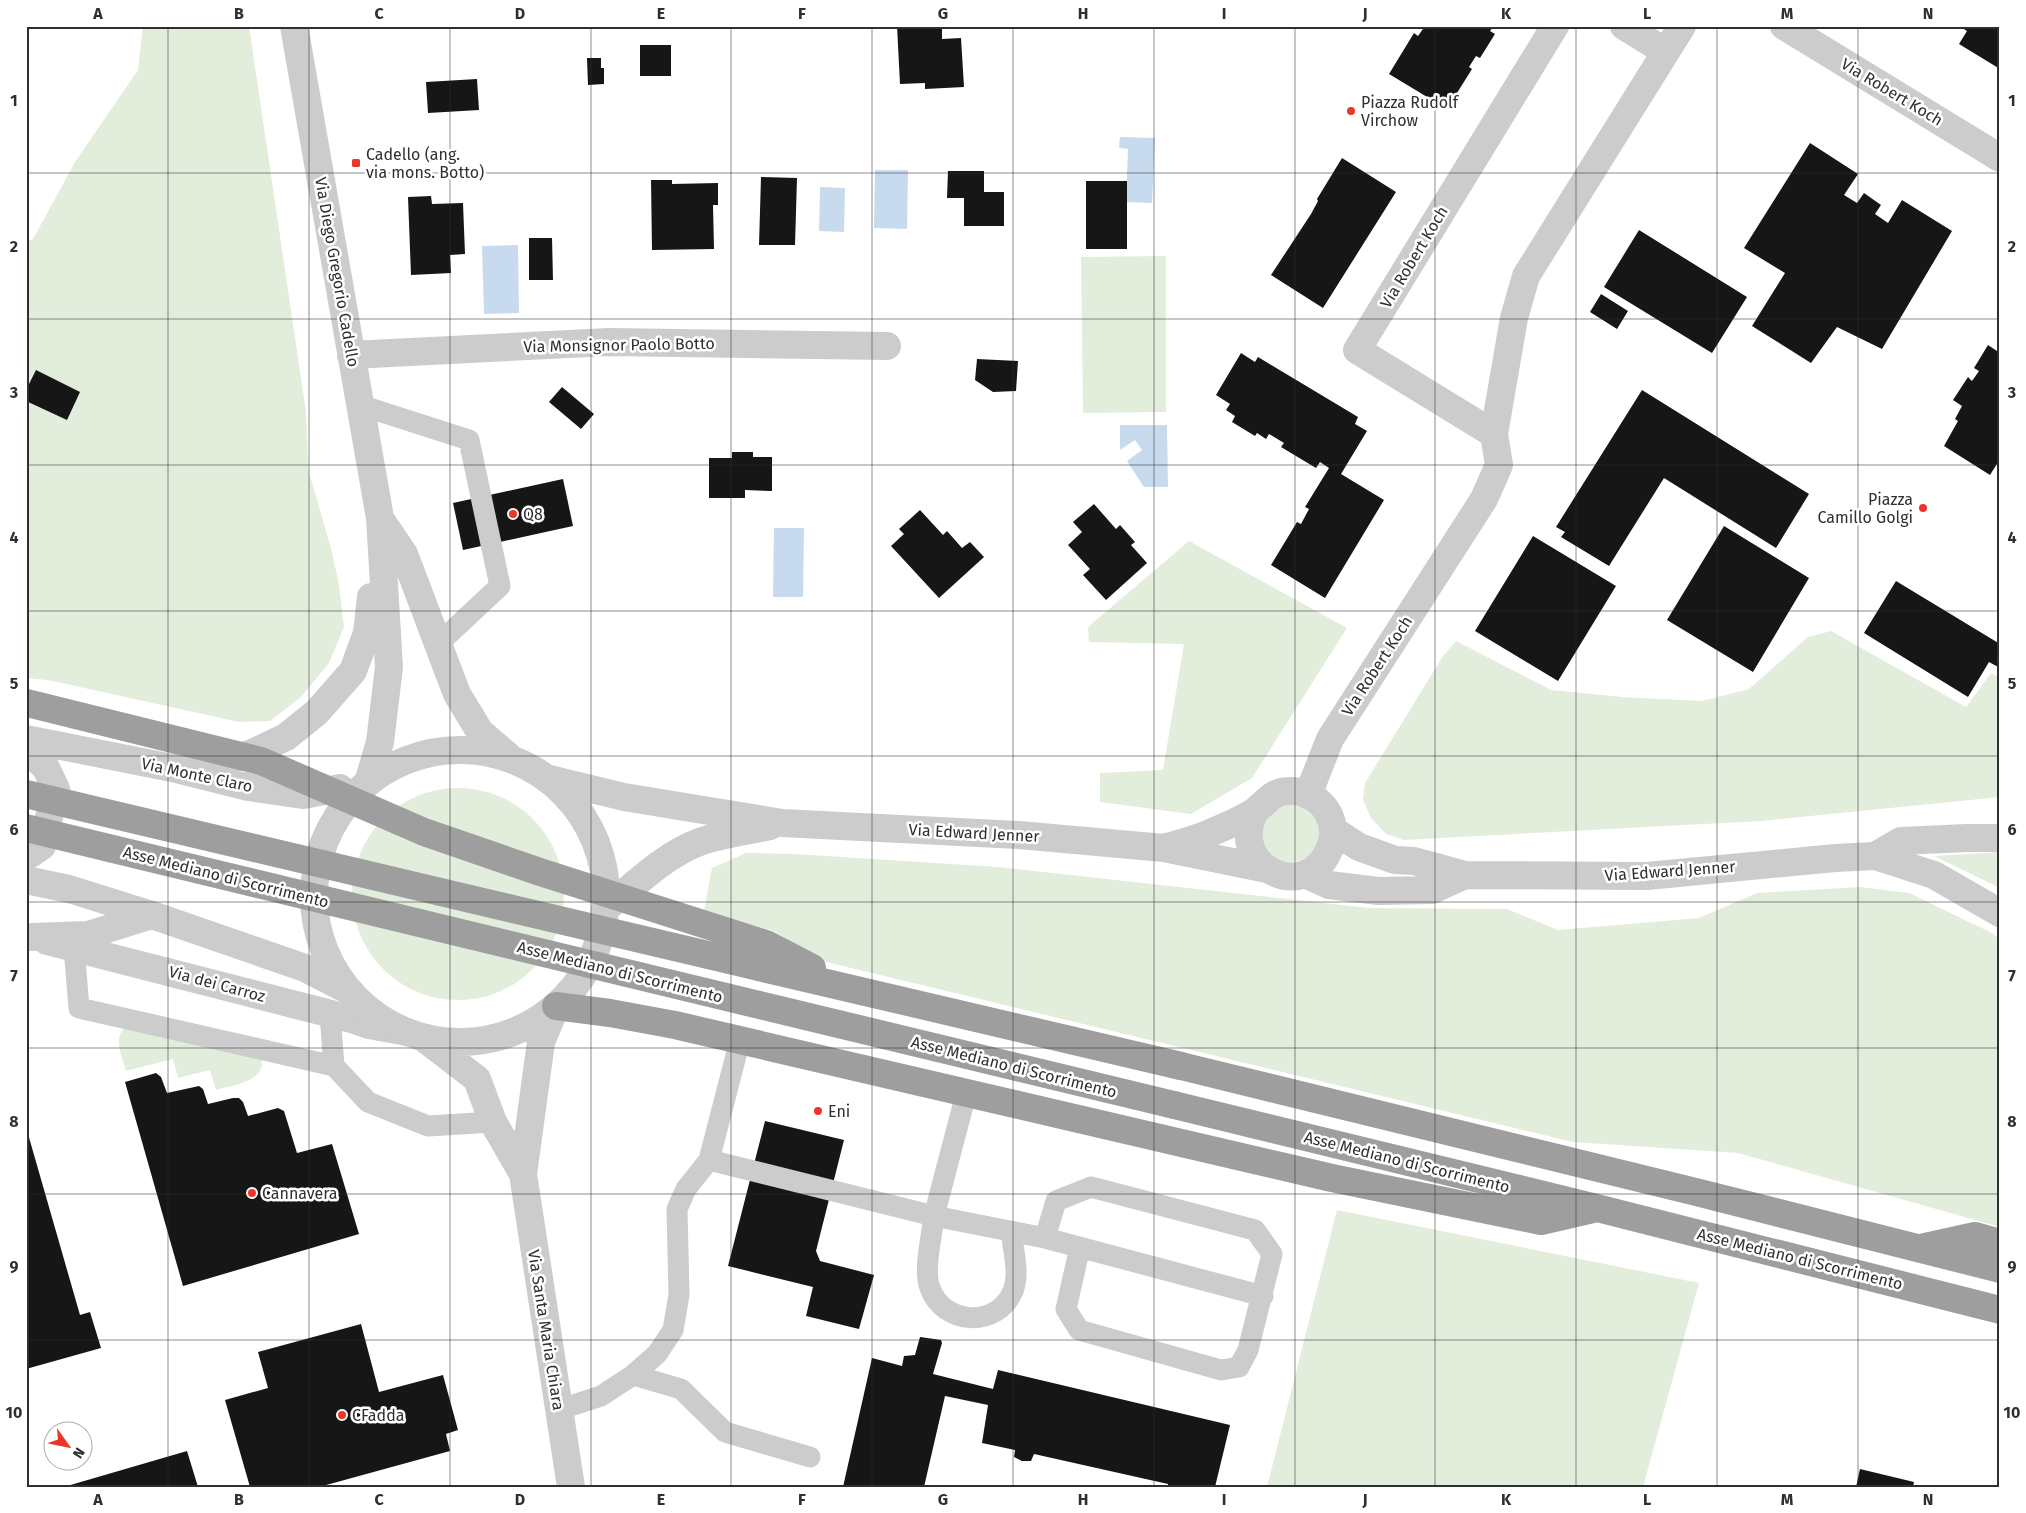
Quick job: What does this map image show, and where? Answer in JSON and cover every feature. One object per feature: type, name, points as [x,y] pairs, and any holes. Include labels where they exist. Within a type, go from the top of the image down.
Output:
[{"type":"highway","points":[[27,703],[261,762],[424,832],[540,872],[766,944],[847,986]]},
{"type":"highway","name":"Asse Mediano di Scorrimento","points":[[26,794],[380,880],[847,986],[1182,1066],[1696,1192],[2000,1269]]},
{"type":"highway","name":"Asse Mediano di Scorrimento","points":[[26,828],[1597,1208],[2000,1310]]},
{"type":"highway","points":[[556,1006],[666,1023],[1332,1178],[1541,1222],[1597,1208]]},
{"type":"highway","points":[[1919,1248],[1975,1236],[2000,1242]]},
{"type":"street","name":"Via Diego Gregorio Cadello","points":[[294,26],[380,518],[389,667],[380,742],[368,783]]},
{"type":"street","name":"Via Robert Koch","points":[[1494,434],[1357,350],[1555,26]]},
{"type":"street","points":[[1624,26],[1666,52]]},
{"type":"street","name":"Via Robert Koch","points":[[1308,794],[1330,739],[1484,498],[1499,464],[1494,434],[1514,318],[1526,276],[1682,26]]},
{"type":"street","name":"Via Robert Koch","points":[[1784,26],[2000,158]]},
{"type":"street","name":"Via Monsignor Paolo Botto","points":[[351,355],[609,342],[887,346]]},
{"type":"street","name":"Via Diego Gregorio Cadello","points":[[380,518],[404,554],[457,694],[480,732],[511,758]]},
{"type":"street","points":[[172,768],[214,765],[250,754],[286,737],[317,712],[353,671],[368,633],[380,518]]},
{"type":"street","name":"Via Monte Claro","points":[[26,738],[172,768],[248,787],[303,795],[368,783]]},
{"type":"street","points":[[26,748],[46,768],[56,789],[42,846],[26,857]]},
{"type":"street","points":[[26,880],[69,889],[152,915],[305,968],[348,991],[375,1015],[415,1035],[458,1042],[485,1040],[534,1022],[556,1006],[580,978],[598,946],[605,909],[605,880],[600,851],[587,823],[570,799],[548,778],[531,767],[511,758],[480,750],[447,750],[415,756],[385,770],[368,783],[339,814],[324,842],[316,872],[314,904],[319,935],[330,964],[348,991]]},
{"type":"street","name":"Via Edward Jenner","points":[[548,778],[624,797],[782,823],[1019,835],[1164,848],[1267,869]]},
{"type":"street","points":[[1290,791],[1308,794],[1321,803],[1327,811],[1333,830],[1332,844],[1326,856],[1317,867],[1305,874],[1279,875],[1267,869],[1259,862],[1249,842],[1250,820],[1265,800],[1276,794],[1290,791]]},
{"type":"street","name":"Via Edward Jenner","points":[[1164,848],[1210,833],[1255,811]]},
{"type":"street","name":"Via Edward Jenner","points":[[605,909],[654,869],[676,854],[702,842],[782,823]]},
{"type":"street","name":"Via Edward Jenner","points":[[1333,830],[1359,847],[1395,860],[1414,861],[1465,875],[1647,876],[1835,858],[1875,856],[1934,875],[2000,913]]},
{"type":"street","name":"Via Edward Jenner","points":[[1875,856],[1901,841],[2000,838]]},
{"type":"street","name":"Via Edward Jenner","points":[[1305,874],[1329,885],[1378,891],[1432,890],[1465,875]]},
{"type":"street","points":[[29,936],[88,935],[152,915]]},
{"type":"street","name":"Via dei Carroz","points":[[29,936],[415,1035]]},
{"type":"street","name":"Via Santa Maria Chiara","points":[[556,1006],[541,1042],[523,1174],[571,1487]]},
{"type":"street","name":"Via Santa Maria Chiara","points":[[415,1035],[477,1080],[493,1122],[523,1174]]},
{"type":"lane","points":[[360,405],[469,440],[500,586],[437,645]]},
{"type":"lane","points":[[74,946],[79,1008],[334,1066],[368,1102],[428,1126],[493,1122]]},
{"type":"lane","points":[[330,1014],[334,1066]]},
{"type":"lane","points":[[558,1410],[601,1396],[633,1375],[657,1354],[673,1330],[679,1295],[677,1210],[686,1189],[709,1160],[740,1040]]},
{"type":"lane","points":[[966,1094],[934,1216],[927,1276],[929,1287],[940,1305],[959,1317],[982,1318],[1000,1308],[1012,1292],[1016,1272],[1011,1231]]},
{"type":"lane","points":[[709,1160],[934,1216],[1080,1246],[1263,1296]]},
{"type":"lane","points":[[1045,1238],[1056,1201],[1091,1187],[1255,1230],[1272,1254],[1248,1350],[1239,1366],[1221,1370],[1079,1330],[1066,1309],[1080,1246]]},
{"type":"lane","points":[[633,1375],[681,1389],[725,1432],[810,1457]]},
{"type":"green space","points":[[143,26],[249,26],[306,412],[308,469],[331,548],[339,585],[344,627],[329,663],[300,698],[270,721],[239,722],[48,680],[26,678],[26,241],[33,239],[75,162],[138,70]]},
{"type":"green space","points":[[1166,256],[1166,412],[1083,413],[1081,257]]},
{"type":"green space","points":[[1189,541],[1347,628],[1252,778],[1191,814],[1100,802],[1100,773],[1163,770],[1184,644],[1089,642],[1088,627]]},
{"type":"green space","points":[[1831,631],[1966,707],[1991,673],[2000,678],[2000,797],[1761,821],[1404,840],[1386,834],[1371,818],[1363,800],[1365,783],[1443,656],[1456,641],[1551,690],[1623,697],[1702,701],[1749,689],[1808,637]]},
{"type":"green space","points":[[458,788],[479,790],[498,796],[517,806],[533,819],[546,835],[556,854],[562,873],[564,894],[562,915],[556,934],[546,953],[533,969],[517,982],[498,992],[479,998],[458,1000],[437,998],[418,992],[399,982],[383,969],[370,953],[360,934],[354,915],[352,894],[354,873],[360,854],[370,835],[383,819],[399,806],[418,796],[437,790]]},
{"type":"green space","points":[[1285,804],[1297,804],[1312,812],[1320,827],[1320,839],[1312,854],[1297,862],[1285,862],[1270,854],[1262,839],[1262,827],[1270,812]]},
{"type":"green space","points":[[2000,852],[2000,888],[1934,856]]},
{"type":"green space","points":[[746,853],[795,854],[998,867],[1369,908],[1507,909],[1558,930],[1699,918],[1757,893],[1860,887],[1909,893],[1992,933],[2000,940],[2000,1227],[1738,1153],[1573,1142],[822,961],[774,931],[704,911],[712,868]]},
{"type":"green space","points":[[127,1026],[261,1057],[262,1065],[259,1072],[247,1081],[216,1090],[210,1070],[178,1078],[173,1059],[126,1071],[119,1041],[122,1030]]},
{"type":"green space","points":[[1337,1210],[1699,1283],[1643,1487],[1267,1487]]},
{"type":"water","points":[[1120,137],[1155,138],[1152,203],[1126,202],[1128,149],[1119,148]]},
{"type":"water","points":[[875,170],[908,170],[907,229],[874,228]]},
{"type":"water","points":[[820,187],[845,188],[844,232],[819,231]]},
{"type":"water","points":[[518,245],[519,313],[484,314],[482,246]]},
{"type":"water","points":[[1120,425],[1167,425],[1168,487],[1144,487],[1127,461],[1142,450],[1135,440],[1120,450]]},
{"type":"water","points":[[774,528],[804,528],[803,597],[773,597]]},
{"type":"building","points":[[423,26],[445,26],[445,28],[423,29]]},
{"type":"building","points":[[897,26],[942,26],[942,39],[961,38],[964,87],[925,89],[925,83],[900,84]]},
{"type":"building","points":[[1425,26],[1494,26],[1490,31],[1495,34],[1480,58],[1476,56],[1469,67],[1472,69],[1447,109],[1389,74],[1414,33],[1418,36]]},
{"type":"building","points":[[1959,26],[2000,26],[2000,69],[1959,44],[1967,31]]},
{"type":"building","points":[[640,45],[671,45],[671,76],[640,76]]},
{"type":"building","points":[[587,58],[601,58],[601,68],[604,68],[604,84],[588,85]]},
{"type":"building","points":[[477,79],[479,110],[428,113],[426,82]]},
{"type":"building","points":[[1810,143],[1858,174],[1844,195],[1857,203],[1864,193],[1881,205],[1875,214],[1888,223],[1902,200],[1952,231],[1882,349],[1837,327],[1811,363],[1752,326],[1785,273],[1744,248]]},
{"type":"building","points":[[1342,158],[1396,192],[1323,308],[1271,275],[1311,214],[1318,201],[1317,199]]},
{"type":"building","points":[[948,171],[984,171],[984,192],[1004,192],[1004,226],[964,226],[964,198],[947,198]]},
{"type":"building","points":[[761,177],[797,178],[795,245],[759,245]]},
{"type":"building","points":[[651,180],[672,180],[672,184],[718,183],[718,205],[713,205],[714,249],[652,250]]},
{"type":"building","points":[[1086,181],[1127,181],[1127,249],[1086,249]]},
{"type":"building","points":[[431,196],[432,204],[463,203],[465,254],[450,255],[451,273],[411,275],[408,197]]},
{"type":"building","points":[[1639,230],[1747,297],[1712,353],[1604,287]]},
{"type":"building","points":[[529,238],[552,238],[553,280],[529,280]]},
{"type":"building","points":[[1601,294],[1628,311],[1617,329],[1590,312]]},
{"type":"building","points":[[1988,345],[1997,351],[2000,347],[2000,459],[1990,475],[1944,446],[1958,421],[1955,419],[1962,406],[1953,400],[1968,377],[1972,381],[1979,371],[1974,368]]},
{"type":"building","points":[[1241,353],[1255,362],[1258,357],[1358,417],[1355,424],[1367,431],[1341,474],[1384,500],[1325,598],[1271,565],[1297,522],[1301,524],[1309,509],[1305,507],[1329,468],[1320,462],[1316,468],[1281,447],[1284,443],[1269,434],[1266,439],[1257,433],[1255,436],[1232,422],[1235,416],[1226,410],[1230,404],[1216,395]]},
{"type":"building","points":[[977,359],[1018,361],[1016,391],[993,392],[975,380]]},
{"type":"building","points":[[36,370],[80,392],[67,420],[26,401],[26,390]]},
{"type":"building","points":[[562,387],[594,414],[581,429],[549,402]]},
{"type":"building","points":[[1642,390],[1809,494],[1776,548],[1664,478],[1609,566],[1561,537],[1565,532],[1556,527]]},
{"type":"building","points":[[732,452],[753,452],[753,457],[772,457],[772,491],[745,490],[745,498],[709,498],[709,458],[732,458]]},
{"type":"building","points":[[563,479],[573,526],[463,550],[453,503]]},
{"type":"building","points":[[1094,504],[1116,529],[1120,525],[1135,542],[1131,545],[1147,563],[1106,600],[1083,575],[1090,569],[1068,545],[1082,532],[1073,522]]},
{"type":"building","points":[[920,510],[943,535],[947,531],[962,548],[970,542],[984,557],[939,598],[891,546],[904,534],[899,529]]},
{"type":"building","points":[[1724,526],[1809,578],[1753,672],[1667,620]]},
{"type":"building","points":[[1533,536],[1616,586],[1558,681],[1475,631]]},
{"type":"building","points":[[1896,581],[2000,644],[2000,668],[1989,662],[1968,697],[1864,633]]},
{"type":"building","name":"Cannavera","points":[[156,1073],[161,1077],[167,1093],[199,1086],[203,1089],[208,1104],[239,1098],[243,1102],[248,1116],[278,1108],[284,1111],[297,1153],[332,1144],[359,1234],[183,1286],[125,1082]]},
{"type":"building","points":[[765,1121],[844,1140],[816,1251],[820,1261],[874,1275],[859,1329],[806,1316],[813,1287],[728,1266]]},
{"type":"building","points":[[26,1127],[80,1315],[90,1312],[101,1348],[26,1369]]},
{"type":"building","name":"CFadda","points":[[361,1324],[379,1392],[443,1375],[458,1430],[446,1434],[450,1451],[319,1487],[250,1487],[225,1400],[268,1388],[258,1352]]},
{"type":"building","points":[[920,1337],[941,1340],[942,1343],[933,1374],[993,1389],[998,1370],[1230,1425],[1215,1487],[1168,1487],[1168,1484],[1034,1454],[1031,1461],[1022,1461],[1014,1457],[1015,1450],[982,1443],[988,1405],[945,1396],[924,1487],[843,1487],[872,1358],[902,1366],[904,1356],[915,1355]]},
{"type":"building","points":[[187,1451],[198,1487],[67,1487],[67,1486]]},
{"type":"building","points":[[1860,1469],[1914,1482],[1913,1487],[1856,1487]]},
{"type":"place","name":"Piazza Rudolf Virchow","points":[[1351,111]]},
{"type":"place","name":"Cadello (ang. via mons. Botto)","points":[[356,163]]},
{"type":"place","name":"Piazza Camillo Golgi","points":[[1923,508]]},
{"type":"place","name":"Q8","points":[[513,514]]},
{"type":"place","name":"Eni","points":[[818,1111]]},
{"type":"place","name":"Cannavera","points":[[252,1193]]},
{"type":"place","name":"CFadda","points":[[342,1415]]}]
